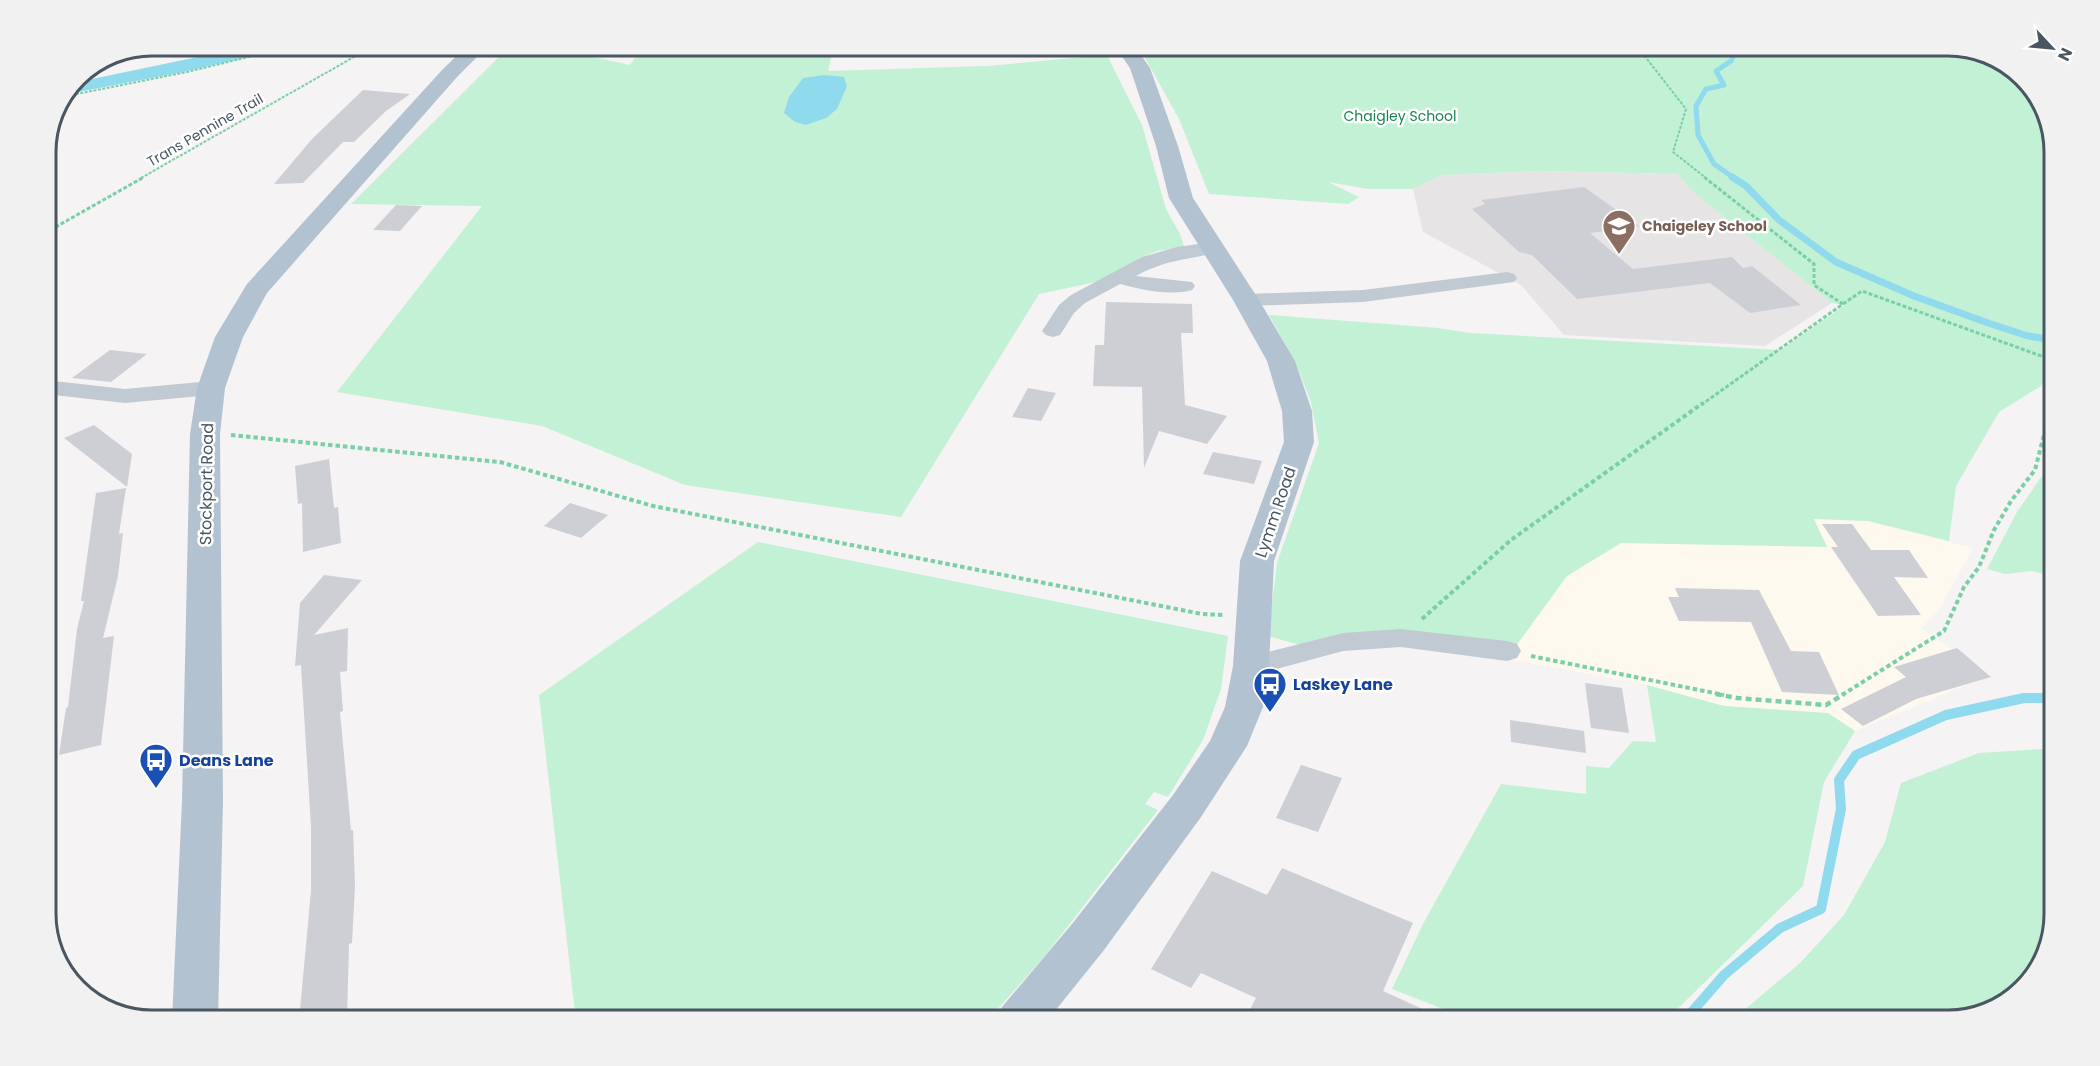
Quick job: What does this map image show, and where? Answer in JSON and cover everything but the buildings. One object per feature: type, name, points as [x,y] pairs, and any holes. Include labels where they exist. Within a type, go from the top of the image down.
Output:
[{"type":"main road","name":"Stockport Road","points":[[196,1010],[205,769],[205,434],[211,388],[229,337],[256,290],[442,82],[469,55]]},
{"type":"main road","name":"Lymm Road","points":[[1028,1010],[1088,937],[1180,816],[1227,746],[1244,707],[1251,666],[1257,561],[1286,485],[1299,442],[1297,411],[1281,361],[1246,300],[1181,198],[1167,146],[1140,68],[1131,55]]},
{"type":"street","points":[[1053,331],[1066,309],[1078,299],[1160,257],[1213,248]]},
{"type":"street","points":[[1119,278],[1143,285],[1185,286]]},
{"type":"street","points":[[1246,300],[1363,296],[1507,278]]},
{"type":"street","points":[[56,388],[125,396],[211,388]]},
{"type":"street","points":[[1251,666],[1342,642],[1401,638],[1507,651]]},
{"type":"path","points":[[74,95],[199,70],[258,55]]},
{"type":"path","name":"Trans Pennine Trail","points":[[56,227],[357,55]]},
{"type":"path","points":[[1644,55],[1686,109],[1673,152],[1814,264],[1814,285],[1842,304]]},
{"type":"path","points":[[1401,638],[1511,540],[1862,291],[2044,357]]},
{"type":"path","points":[[205,434],[252,435],[500,462],[653,506],[1202,614],[1254,616]]},
{"type":"path","points":[[1507,651],[1737,698],[1826,705],[1944,631],[1964,587],[1979,567],[1994,530],[2011,501],[2035,470],[2044,437]]},
{"type":"shaded area","name":"Chaigeley School","points":[[1541,171],[1677,174],[1694,193],[1832,303],[1765,346],[1564,335],[1521,285],[1423,232],[1413,189],[1442,175]]},
{"type":"shaded area","points":[[1814,519],[1868,521],[1973,548],[1939,610],[1921,628],[1991,675],[1855,731],[1828,713],[1724,706],[1647,685],[1503,658],[1516,645],[1567,576],[1621,543],[1826,547]]},
{"type":"green space","points":[[501,55],[584,55],[630,65],[637,55],[832,55],[828,71],[987,66],[1107,55],[1142,125],[1166,209],[1180,234],[1184,247],[1157,251],[1139,258],[1127,268],[1096,282],[1039,294],[901,517],[685,485],[542,426],[337,392],[482,206],[351,204]]},
{"type":"green space","name":"Chaigley School","points":[[1144,55],[1949,55],[1974,59],[1991,65],[2021,88],[2035,109],[2043,132],[2044,380],[2041,386],[1999,412],[1956,486],[1949,541],[1868,521],[1814,519],[1827,547],[1621,543],[1567,576],[1516,646],[1300,645],[1268,636],[1277,563],[1319,443],[1311,402],[1296,364],[1269,315],[1438,328],[1470,333],[1781,350],[1845,305],[1832,303],[1694,193],[1677,174],[1541,171],[1442,175],[1413,189],[1368,189],[1328,182],[1359,197],[1348,204],[1209,194],[1179,119]]},
{"type":"green space","points":[[2044,473],[2044,574],[2032,571],[2005,574],[1987,569],[2017,512]]},
{"type":"green space","points":[[758,542],[1228,636],[1221,689],[1203,740],[1168,797],[1154,792],[1145,804],[1158,810],[1044,957],[997,1010],[575,1010],[539,695]]},
{"type":"green space","points":[[1647,685],[1724,706],[1828,713],[1855,731],[1824,782],[1803,886],[1676,1010],[1446,1010],[1392,989],[1424,922],[1501,784],[1586,794],[1586,766],[1609,768],[1633,741],[1656,742]]},
{"type":"green space","points":[[2044,749],[2043,934],[2035,957],[2021,978],[2012,987],[1986,1003],[1961,1010],[1744,1010],[1800,963],[1844,915],[1885,842],[1901,783],[1979,753]]},
{"type":"water","points":[[824,75],[844,77],[847,86],[837,109],[826,118],[806,125],[795,122],[784,113],[789,97],[803,78]]},
{"type":"waterway","points":[[81,87],[234,55]]},
{"type":"waterway","points":[[1734,55],[1731,61],[1716,71],[1724,85],[1706,89],[1696,106],[1698,135],[1714,164],[1734,178]]},
{"type":"waterway","points":[[1732,177],[1746,186],[1779,220],[1836,262],[1914,296],[1988,323],[2028,336],[2044,338]]},
{"type":"waterway","points":[[1694,1010],[1724,975],[1780,928],[1821,909],[1841,809],[1839,780],[1856,755],[1946,715],[2024,698],[2044,698]]},
{"type":"place","name":"Chaigeley School","points":[[1619,255]]},
{"type":"place","name":"Laskey Lane","points":[[1270,713]]},
{"type":"place","name":"Deans Lane","points":[[156,789]]}]
